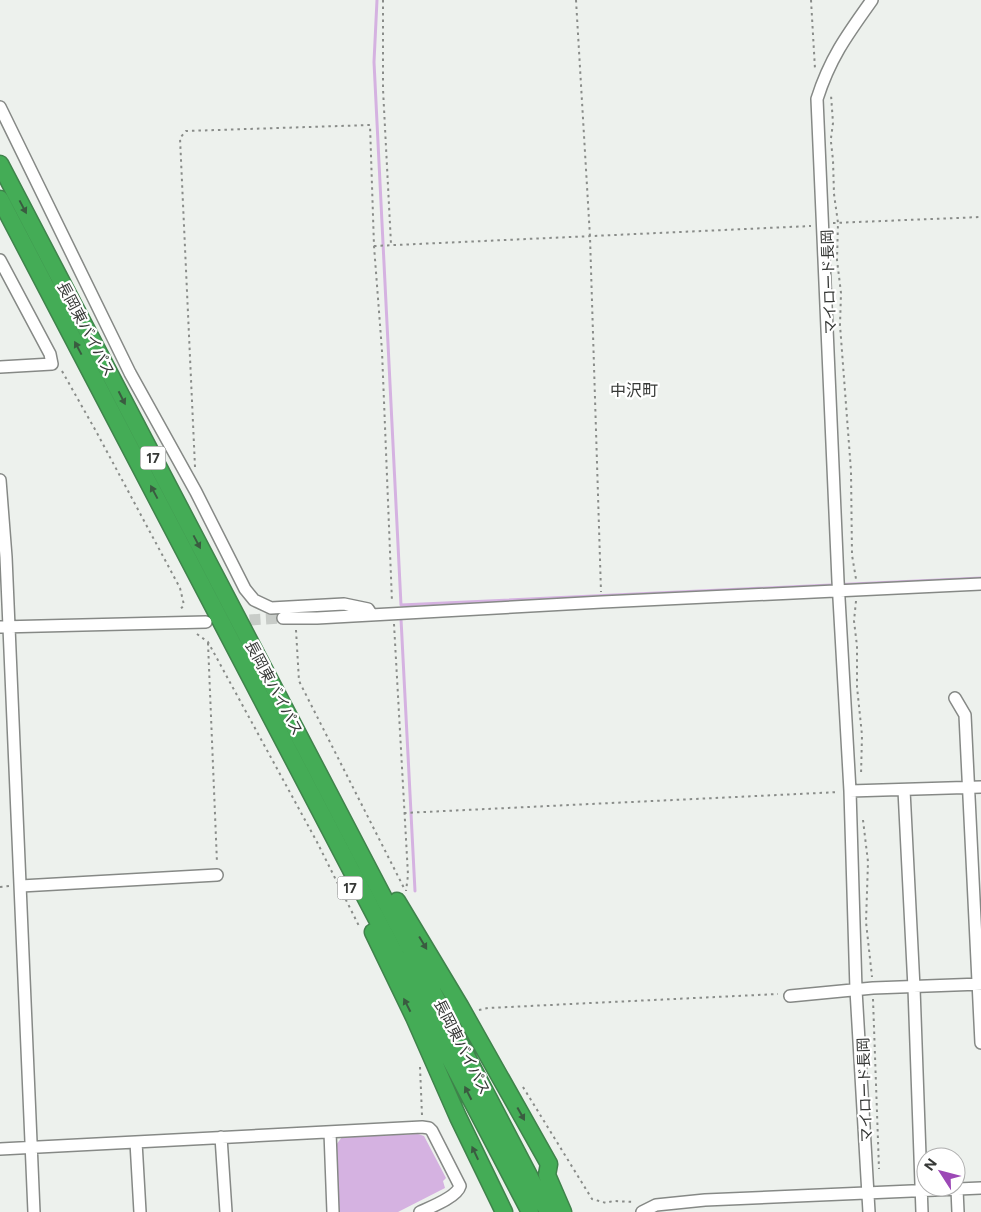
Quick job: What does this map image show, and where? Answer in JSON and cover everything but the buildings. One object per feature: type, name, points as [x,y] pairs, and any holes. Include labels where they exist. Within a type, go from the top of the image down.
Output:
[{"type":"highway","name":"長岡東バイパス","points":[[0,164],[308,751],[530,1200]]},
{"type":"highway","name":"長岡東バイパス","points":[[0,198],[530,1200],[548,1212]]},
{"type":"highway","name":"17","points":[[193,566],[283,760],[377,940],[504,1212]]},
{"type":"highway","name":"17","points":[[308,751],[460,1006],[573,1212]]},
{"type":"highway","name":"17","points":[[548,1164],[547,1175],[563,1212]]},
{"type":"highway","points":[[490,1185],[489,1198],[495,1212]]},
{"type":"street","points":[[869,1212],[856,990],[850,791],[839,586],[818,99],[824,79],[838,48],[872,0]]},
{"type":"street","points":[[0,107],[130,373],[196,492],[246,590],[254,600],[270,608],[344,604],[368,609],[372,615]]},
{"type":"street","points":[[0,260],[50,354],[52,364],[0,368]]},
{"type":"street","points":[[0,480],[5,627],[21,886],[34,1212]]},
{"type":"street","points":[[283,618],[372,615],[839,586],[981,584]]},
{"type":"street","points":[[5,627],[206,622]]},
{"type":"street","points":[[954,698],[965,715],[980,984],[981,1043]]},
{"type":"street","points":[[850,791],[981,787]]},
{"type":"street","points":[[904,790],[920,1147]]},
{"type":"street","points":[[21,886],[217,875]]},
{"type":"street","points":[[790,996],[873,988],[914,988],[980,984]]},
{"type":"street","points":[[0,1149],[429,1128],[460,1186],[459,1190],[452,1196],[420,1212]]},
{"type":"street","points":[[330,1132],[333,1212]]},
{"type":"street","points":[[221,1137],[226,1212]]},
{"type":"street","points":[[136,1142],[140,1212]]},
{"type":"street","points":[[966,1189],[981,1188]]},
{"type":"street","points":[[642,1212],[656,1205],[704,1200],[916,1190]]},
{"type":"street","points":[[921,1197],[922,1212]]},
{"type":"street","points":[[957,1197],[958,1212]]},
{"type":"path","points":[[384,0],[383,89],[391,244]]},
{"type":"path","points":[[576,0],[590,237],[602,593]]},
{"type":"path","points":[[811,0],[815,70]]},
{"type":"path","name":"マイロード長岡","points":[[832,90],[831,140],[834,160],[834,194],[838,223],[837,260],[841,293],[840,325],[851,472],[852,555],[856,578]]},
{"type":"path","points":[[196,492],[180,138],[186,132],[370,125],[393,613],[408,875],[406,891],[300,681],[296,630],[300,625]]},
{"type":"path","points":[[376,245],[809,227],[838,223],[981,217]]},
{"type":"path","points":[[52,364],[62,371],[180,588],[184,605],[174,614]]},
{"type":"path","points":[[856,600],[854,621],[857,646],[857,687],[862,735],[861,780]]},
{"type":"path","points":[[193,633],[201,636],[208,642],[317,842],[362,931]]},
{"type":"path","points":[[208,642],[217,875]]},
{"type":"path","points":[[404,813],[850,791]]},
{"type":"path","points":[[862,812],[868,862],[866,922],[872,980]]},
{"type":"path","points":[[476,1011],[488,1008],[784,994],[790,996]]},
{"type":"path","name":"マイロード長岡","points":[[873,994],[879,1175]]},
{"type":"path","points":[[420,1058],[422,1127]]},
{"type":"path","points":[[521,1084],[592,1199],[606,1203],[613,1201],[656,1205]]},
{"type":"shaded area","points":[[418,1134],[424,1136],[446,1178],[443,1181],[445,1188],[398,1212],[339,1212],[336,1145],[342,1137]]},
{"type":"waterway","points":[[377,0],[374,62],[401,605],[981,578]]},
{"type":"waterway","points":[[401,619],[415,891]]},
{"type":"tunnel","points":[[233,621],[283,618]]},
{"type":"district","name":"中沢町","points":[[634,390]]}]
